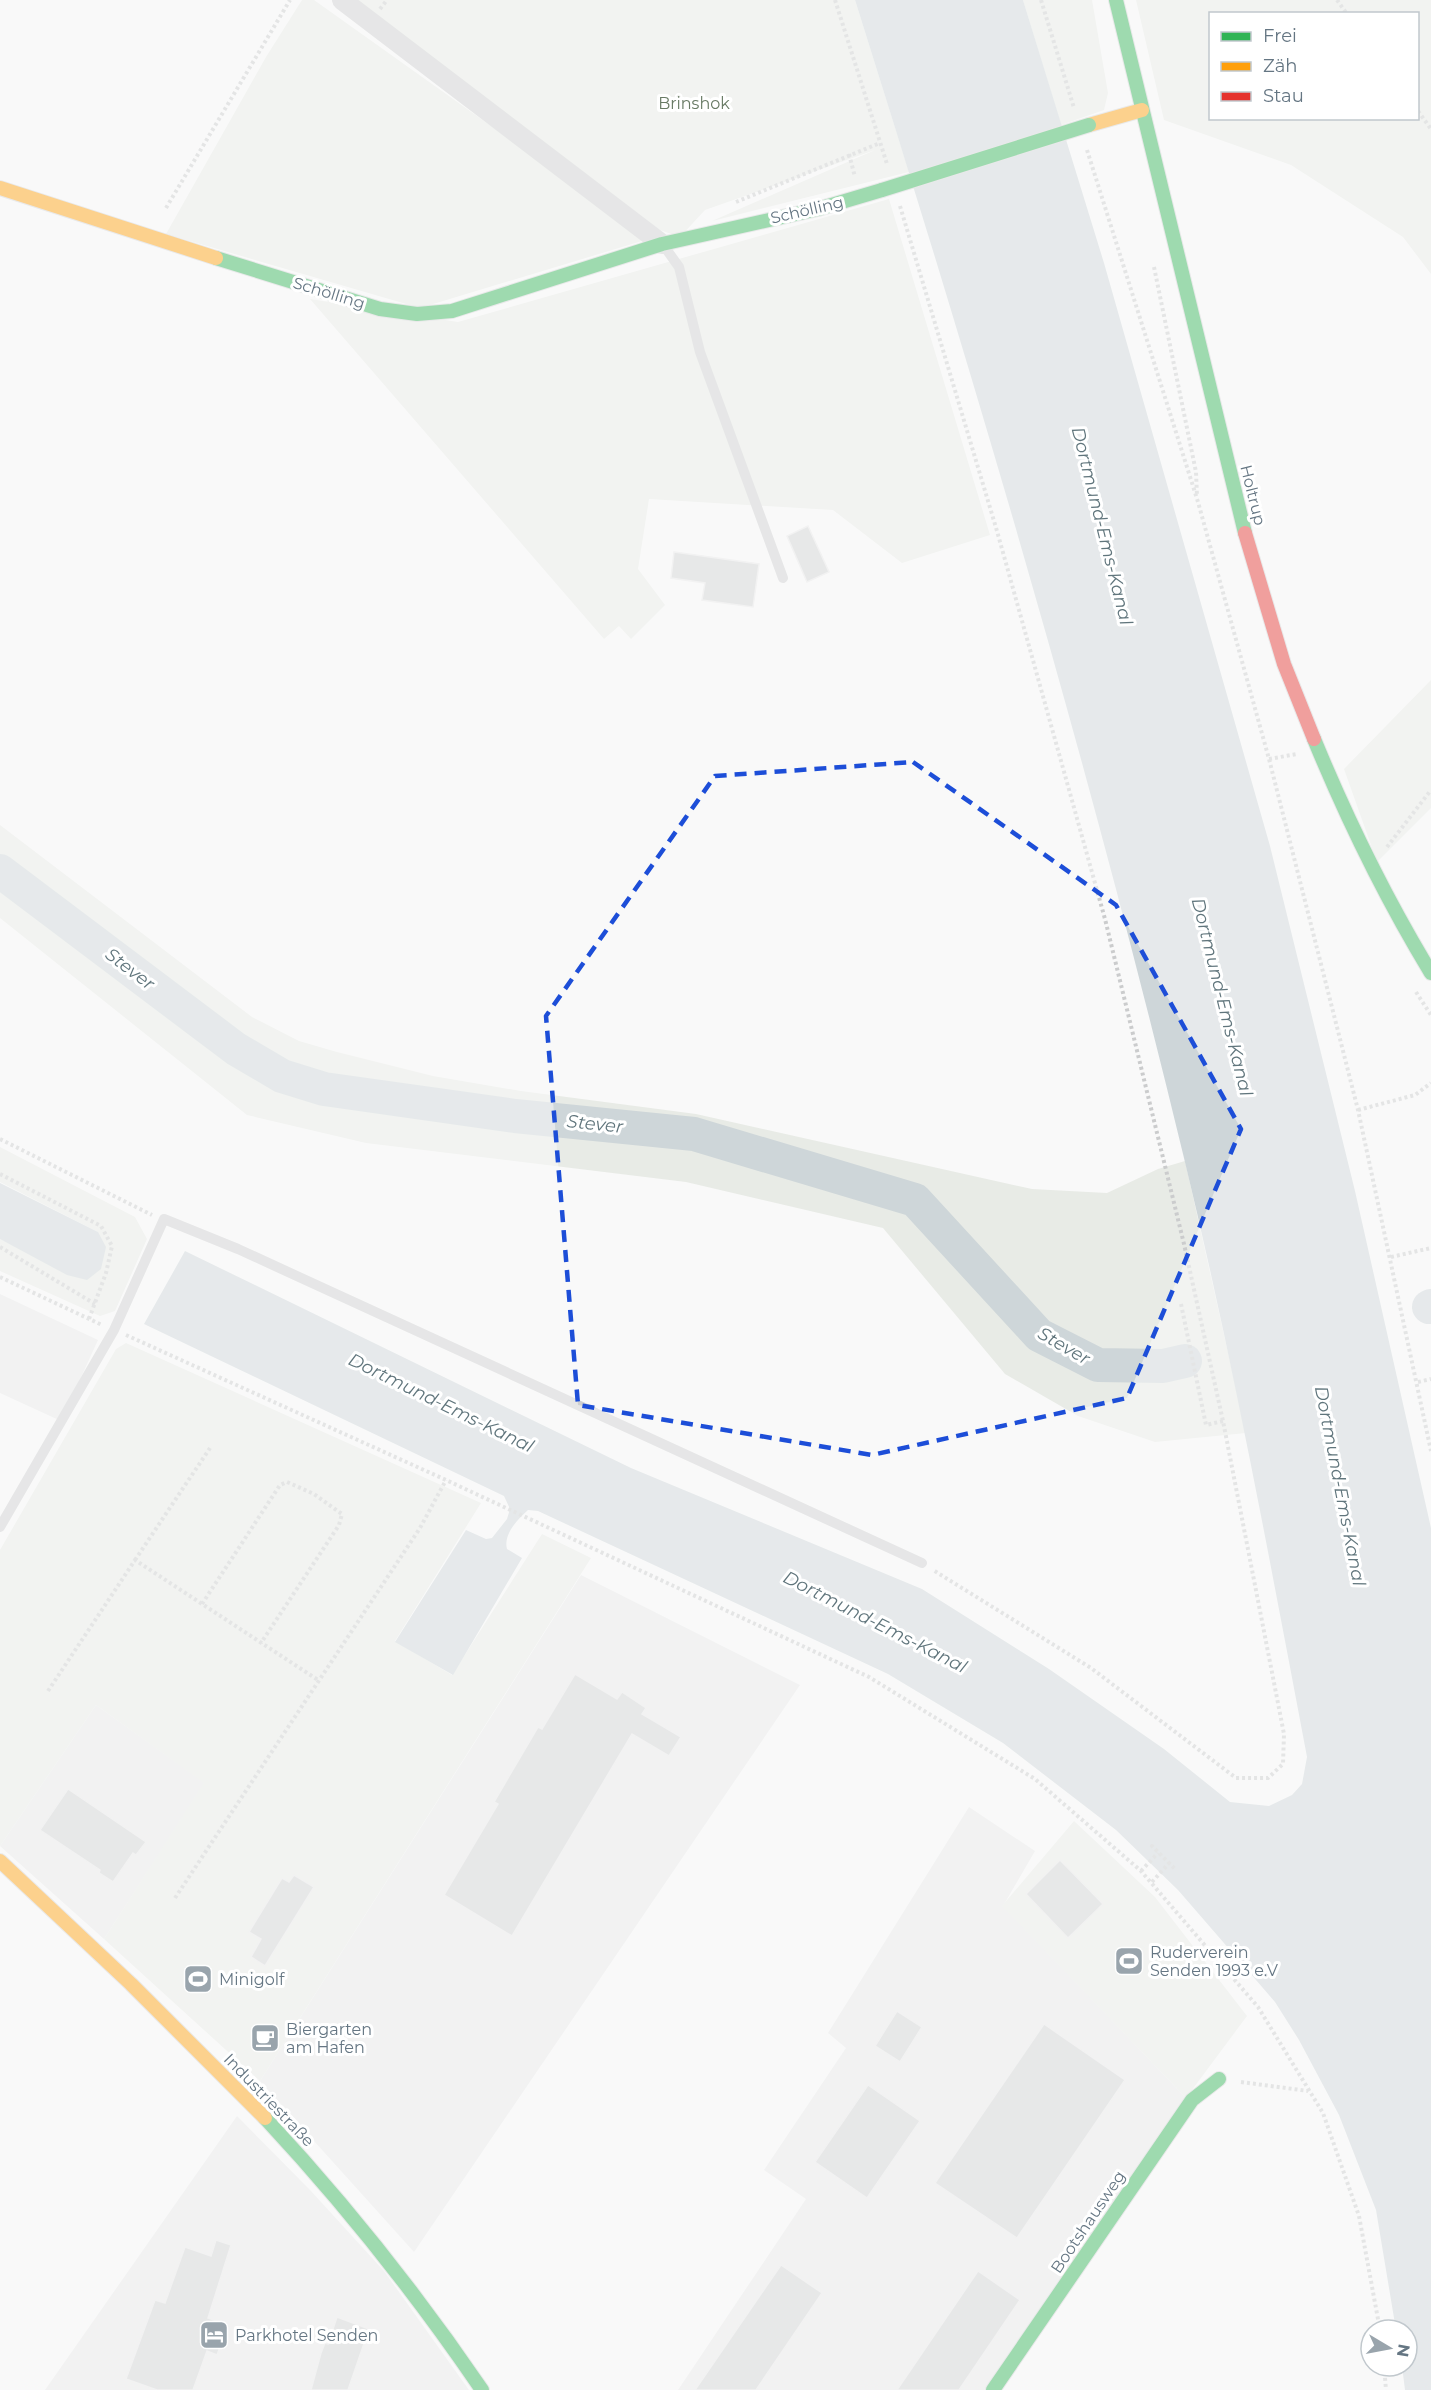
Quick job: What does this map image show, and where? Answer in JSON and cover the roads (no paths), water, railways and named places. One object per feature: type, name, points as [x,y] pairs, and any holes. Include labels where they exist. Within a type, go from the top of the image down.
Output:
[{"type":"street","points":[[342,0],[662,244]]},
{"type":"street","name":"Holtrup","points":[[1116,0],[1259,583],[1300,704],[1368,857],[1402,925],[1431,973]]},
{"type":"street","name":"Schölling","points":[[0,188],[338,297],[380,309],[417,314],[452,311],[662,244],[818,209],[882,190],[1083,122],[1142,110]]},
{"type":"street","name":"Industriestraße","points":[[0,1861],[239,2091],[317,2173],[410,2286],[482,2390]]},
{"type":"street","name":"Bootshausweg","points":[[993,2390],[1192,2100],[1218,2079]]},
{"type":"lane","points":[[662,244],[679,267],[700,352],[783,578]]},
{"type":"lane","points":[[0,1527],[114,1330],[164,1219],[238,1249],[922,1563]]},
{"type":"water","name":"Dortmund-Ems-Kanal","points":[[855,0],[1023,0],[1104,263],[1270,846],[1355,1191],[1431,1528],[1431,2390],[1405,2390],[1404,2378],[1419,2378],[1419,2318],[1394,2318],[1376,2210],[1339,2115],[1299,2040],[1275,2002],[1178,1890],[1116,1830],[1003,1743],[888,1674],[538,1511],[528,1510],[509,1532],[507,1549],[522,1558],[453,1675],[395,1642],[466,1530],[486,1539],[492,1538],[507,1519],[510,1509],[504,1496],[144,1324],[185,1251],[631,1468],[922,1589],[1049,1669],[1164,1749],[1230,1802],[1269,1806],[1292,1795],[1302,1784],[1307,1757],[1249,1456],[1202,1232],[1110,866],[1030,576]]},
{"type":"water","points":[[0,1183],[98,1232],[106,1247],[101,1269],[87,1280],[67,1275],[0,1239]]},
{"type":"waterway","name":"Stever","points":[[0,871],[236,1049],[282,1076],[324,1089],[515,1116],[694,1134],[915,1200],[1039,1335],[1098,1365],[1163,1366],[1185,1361]]},
{"type":"place","name":"Ruderverein Senden 1993 e.V","points":[[1129,1961]]},
{"type":"place","name":"Minigolf","points":[[198,1979]]},
{"type":"place","name":"Biergarten am Hafen","points":[[265,2038]]},
{"type":"place","name":"Parkhotel Senden","points":[[214,2335]]},
{"type":"park label","name":"Brinshok","points":[[694,103]]}]
